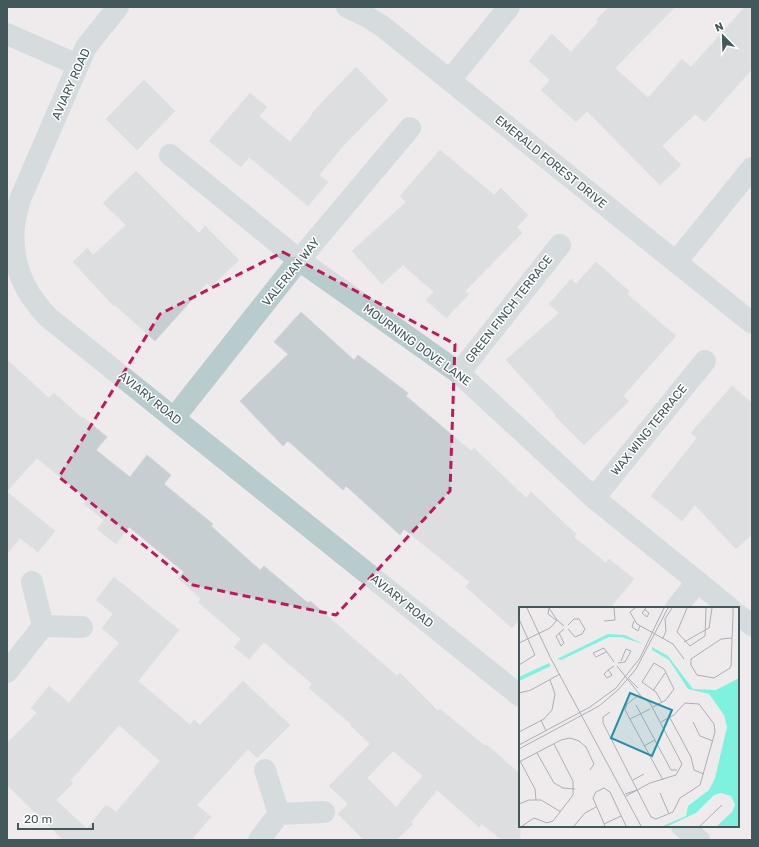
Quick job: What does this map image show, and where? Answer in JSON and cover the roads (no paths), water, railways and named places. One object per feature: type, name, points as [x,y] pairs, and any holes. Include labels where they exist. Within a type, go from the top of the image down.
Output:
[{"type":"street","name":"AVIARY ROAD","points":[[118,7],[86,47],[21,197],[10,233],[19,271],[26,289],[36,304],[50,318],[519,695]]},
{"type":"street","name":"EMERALD FOREST DRIVE","points":[[347,7],[382,26],[752,323]]},
{"type":"street","points":[[450,80],[509,7]]},
{"type":"street","points":[[7,34],[78,65]]},
{"type":"street","name":"VALERIAN WAY","points":[[174,418],[300,260],[410,128]]},
{"type":"street","name":"MOURNING DOVE LANE","points":[[170,156],[300,260],[459,373],[594,498],[697,582],[733,607]]},
{"type":"street","points":[[676,262],[752,168]]},
{"type":"street","name":"GREEN FINCH TERRACE","points":[[459,373],[560,245]]},
{"type":"street","name":"WAX WING TERRACE","points":[[594,498],[705,361]]},
{"type":"street","points":[[32,582],[43,626]]},
{"type":"street","points":[[677,607],[697,582]]},
{"type":"street","points":[[43,626],[82,627]]},
{"type":"street","points":[[7,672],[43,626]]},
{"type":"street","points":[[265,770],[279,814]]},
{"type":"street","points":[[259,840],[279,814],[324,812]]},
{"type":"street","points":[[683,827],[699,840]]}]
